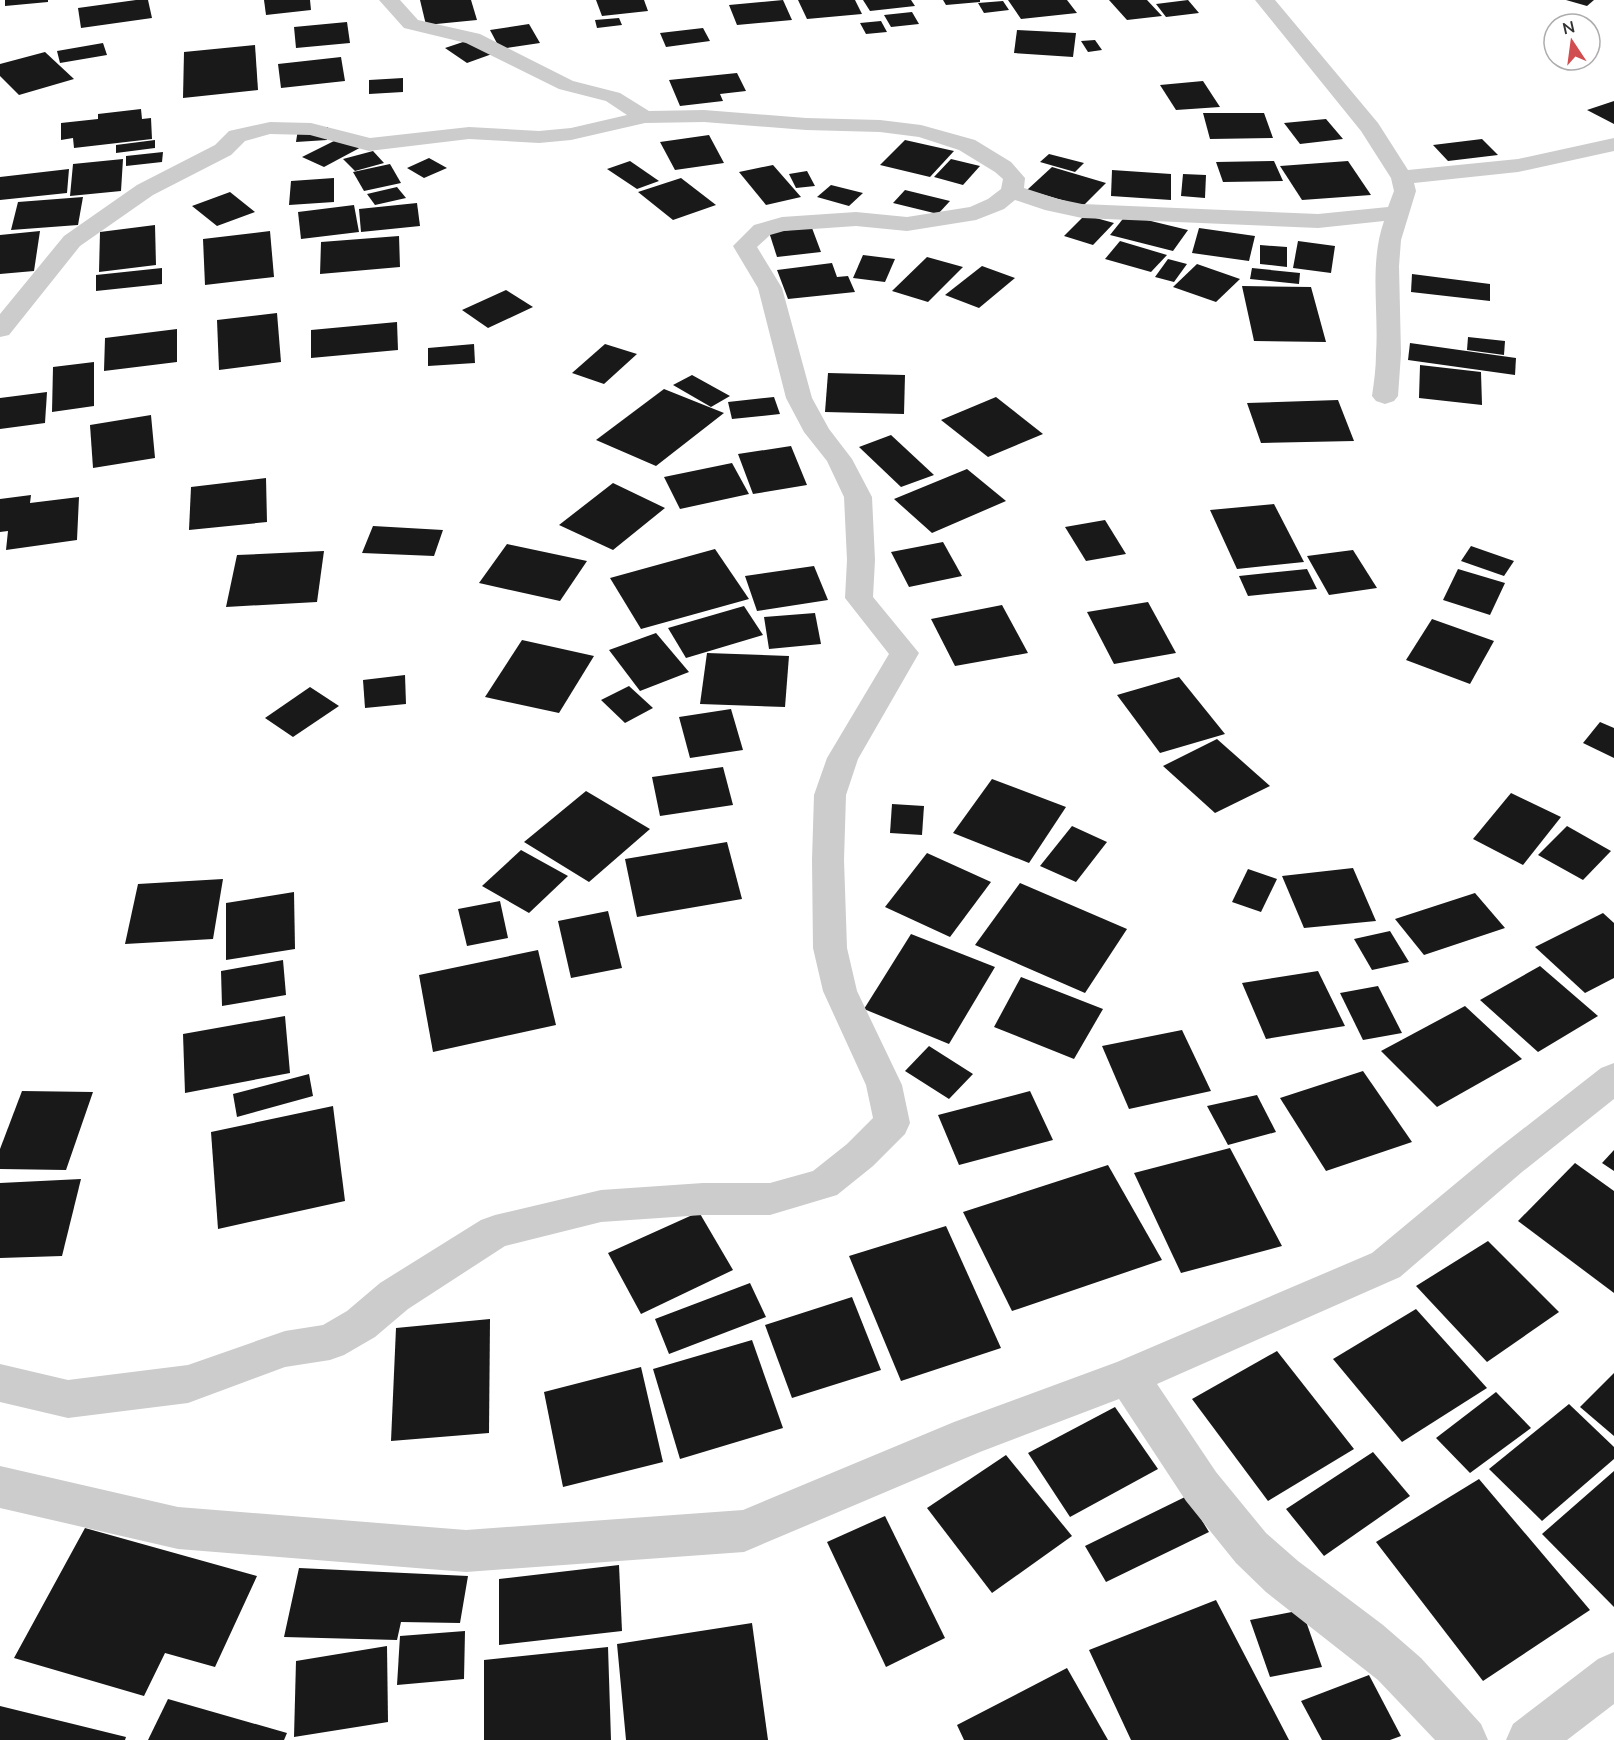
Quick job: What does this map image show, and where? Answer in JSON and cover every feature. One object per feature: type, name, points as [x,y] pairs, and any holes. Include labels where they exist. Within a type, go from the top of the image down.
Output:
[{"type":"street","points":[[389,0],[411,24],[473,38],[566,85],[613,98],[645,117]]},
{"type":"street","points":[[1265,0],[1370,128],[1402,178],[1405,191],[1389,240],[1387,266],[1389,354],[1385,396]]},
{"type":"street","points":[[0,330],[72,241],[145,190],[223,150],[237,136],[270,128],[311,129],[369,145],[469,133],[539,137],[571,134],[645,117],[704,116],[806,124],[880,126],[921,131],[967,145],[1003,167],[1014,178],[1012,190],[996,204],[976,213],[907,224],[856,219],[782,224],[762,230],[745,246],[770,288],[780,317],[799,398],[817,432],[839,459],[858,497],[861,560],[859,598],[904,653],[887,680],[866,722],[843,758],[830,795],[828,860],[830,948],[840,991],[884,1086],[892,1123],[860,1155],[824,1184],[770,1199],[703,1199],[601,1206],[495,1232],[394,1296],[361,1324],[330,1342],[285,1349],[188,1384],[68,1399],[0,1383]]},
{"type":"street","points":[[1402,178],[1431,172],[1512,167],[1614,144]]},
{"type":"street","points":[[1012,190],[1053,205],[1082,211],[1318,221],[1396,213]]},
{"type":"street","points":[[0,1487],[178,1528],[466,1551],[744,1531],[969,1436],[1128,1377],[1386,1265],[1509,1161],[1614,1078]]},
{"type":"street","points":[[1128,1377],[1208,1497],[1252,1548],[1316,1605],[1383,1654],[1441,1711],[1465,1740]]},
{"type":"street","points":[[1529,1740],[1614,1675]]},
{"type":"building","points":[[5,0],[48,0],[48,2],[5,6]]},
{"type":"building","points":[[148,0],[152,18],[81,28],[78,8]]},
{"type":"building","points":[[264,0],[310,0],[311,10],[266,15]]},
{"type":"building","points":[[420,0],[471,0],[477,20],[426,25]]},
{"type":"building","points":[[596,0],[644,0],[648,11],[602,16]]},
{"type":"building","points":[[783,0],[792,20],[737,25],[729,5]]},
{"type":"building","points":[[798,0],[855,0],[862,14],[807,19]]},
{"type":"building","points":[[863,0],[911,0],[915,6],[870,11]]},
{"type":"building","points":[[943,0],[980,0],[980,2],[946,5]]},
{"type":"building","points":[[1008,0],[1067,0],[1077,13],[1021,19]]},
{"type":"building","points":[[1109,0],[1147,0],[1162,16],[1127,20]]},
{"type":"building","points":[[1188,0],[1199,13],[1166,17],[1156,4]]},
{"type":"building","points":[[1566,0],[1594,0],[1587,6]]},
{"type":"building","points":[[1003,1],[1009,10],[984,13],[978,3]]},
{"type":"building","points":[[912,12],[919,24],[891,27],[884,15]]},
{"type":"building","points":[[619,18],[622,25],[597,28],[595,20]]},
{"type":"building","points":[[881,21],[887,32],[866,34],[860,23]]},
{"type":"building","points":[[347,22],[350,43],[296,48],[294,27]]},
{"type":"building","points":[[529,24],[540,43],[500,49],[490,30]]},
{"type":"building","points":[[703,28],[710,41],[666,47],[660,33]]},
{"type":"building","points":[[1017,30],[1076,33],[1073,57],[1014,53]]},
{"type":"building","points":[[469,40],[492,54],[467,63],[445,48]]},
{"type":"building","points":[[1095,40],[1102,50],[1088,52],[1081,41]]},
{"type":"building","points":[[103,43],[107,55],[60,63],[57,51]]},
{"type":"building","points":[[255,45],[258,90],[183,98],[184,52]]},
{"type":"building","points":[[45,52],[74,79],[19,95],[0,76],[0,64]]},
{"type":"building","points":[[341,57],[345,81],[281,88],[278,64]]},
{"type":"building","points":[[737,73],[746,91],[720,94],[723,101],[680,106],[669,80]]},
{"type":"building","points":[[403,78],[403,92],[369,94],[369,80]]},
{"type":"building","points":[[1203,81],[1220,107],[1176,110],[1160,85]]},
{"type":"building","points":[[1614,101],[1614,124],[1587,110]]},
{"type":"building","points":[[141,109],[142,119],[151,118],[152,139],[74,148],[73,138],[61,140],[61,123],[98,119],[98,114]]},
{"type":"building","points":[[1203,113],[1264,113],[1273,138],[1210,139]]},
{"type":"building","points":[[1326,119],[1343,139],[1300,144],[1284,123]]},
{"type":"building","points":[[328,127],[327,140],[296,142],[298,129]]},
{"type":"building","points":[[346,135],[367,144],[324,167],[302,157]]},
{"type":"building","points":[[709,135],[724,163],[675,170],[660,142]]},
{"type":"building","points":[[1482,139],[1498,155],[1448,161],[1433,145]]},
{"type":"building","points":[[155,140],[155,148],[116,153],[116,145]]},
{"type":"building","points":[[905,140],[954,151],[930,177],[880,165]]},
{"type":"building","points":[[373,151],[384,163],[355,171],[343,159]]},
{"type":"building","points":[[163,152],[162,162],[126,166],[126,156]]},
{"type":"building","points":[[1049,154],[1084,163],[1075,172],[1040,162]]},
{"type":"building","points":[[429,158],[447,168],[424,178],[407,168]]},
{"type":"building","points":[[123,159],[121,191],[70,196],[73,164]]},
{"type":"building","points":[[951,159],[980,166],[963,185],[934,177]]},
{"type":"building","points":[[630,161],[659,181],[637,189],[607,169]]},
{"type":"building","points":[[1274,161],[1283,181],[1223,182],[1216,162]]},
{"type":"building","points":[[1348,161],[1371,195],[1302,200],[1280,166]]},
{"type":"building","points":[[390,164],[401,183],[364,191],[353,172]]},
{"type":"building","points":[[773,165],[801,197],[766,205],[739,172]]},
{"type":"building","points":[[1052,167],[1106,183],[1083,206],[1027,190]]},
{"type":"building","points":[[69,169],[67,193],[0,200],[0,177]]},
{"type":"building","points":[[1112,170],[1171,174],[1171,200],[1111,196]]},
{"type":"building","points":[[807,171],[815,186],[796,188],[789,174]]},
{"type":"building","points":[[1183,174],[1206,175],[1205,198],[1181,196]]},
{"type":"building","points":[[334,178],[334,202],[289,205],[291,181]]},
{"type":"building","points":[[681,178],[716,205],[673,220],[638,192]]},
{"type":"building","points":[[831,185],[863,193],[849,206],[817,197]]},
{"type":"building","points":[[397,187],[406,198],[375,205],[367,194]]},
{"type":"building","points":[[905,190],[950,201],[938,214],[893,203]]},
{"type":"building","points":[[230,192],[255,212],[217,226],[192,206]]},
{"type":"building","points":[[83,197],[78,225],[11,230],[18,202]]},
{"type":"building","points":[[417,203],[420,226],[361,232],[359,209]]},
{"type":"building","points":[[354,205],[359,232],[301,239],[298,212]]},
{"type":"building","points":[[1085,215],[1114,223],[1093,245],[1064,236]]},
{"type":"building","points":[[1126,215],[1188,230],[1173,251],[1110,235]]},
{"type":"building","points":[[155,225],[156,265],[99,272],[100,232]]},
{"type":"building","points":[[812,228],[821,252],[777,257],[769,232]]},
{"type":"building","points":[[1199,228],[1255,236],[1249,261],[1192,253]]},
{"type":"building","points":[[40,231],[34,271],[0,274],[0,235]]},
{"type":"building","points":[[270,231],[274,277],[205,285],[203,239]]},
{"type":"building","points":[[399,236],[400,267],[320,274],[321,242]]},
{"type":"building","points":[[1120,241],[1167,255],[1151,272],[1105,259]]},
{"type":"building","points":[[1298,241],[1335,246],[1331,273],[1293,268]]},
{"type":"building","points":[[1260,245],[1287,247],[1287,267],[1260,264]]},
{"type":"building","points":[[863,255],[895,259],[885,282],[853,278]]},
{"type":"building","points":[[927,257],[963,267],[928,302],[892,291]]},
{"type":"building","points":[[1168,259],[1187,264],[1174,282],[1155,277]]},
{"type":"building","points":[[832,263],[837,277],[848,276],[855,292],[788,299],[777,270]]},
{"type":"building","points":[[1197,264],[1240,279],[1216,302],[1173,287]]},
{"type":"building","points":[[982,266],[1015,278],[979,308],[945,295]]},
{"type":"building","points":[[162,268],[162,284],[96,291],[96,275]]},
{"type":"building","points":[[1252,268],[1300,273],[1299,284],[1250,279]]},
{"type":"building","points":[[1412,274],[1490,284],[1490,301],[1411,292]]},
{"type":"building","points":[[1242,286],[1311,287],[1326,342],[1254,341]]},
{"type":"building","points":[[506,290],[533,307],[488,328],[462,310]]},
{"type":"building","points":[[277,313],[281,362],[219,370],[217,320]]},
{"type":"building","points":[[397,322],[398,350],[311,358],[311,330]]},
{"type":"building","points":[[177,329],[177,362],[104,371],[105,338]]},
{"type":"building","points":[[1468,337],[1505,341],[1504,355],[1467,350]]},
{"type":"building","points":[[1410,343],[1516,358],[1515,375],[1408,360]]},
{"type":"building","points":[[474,344],[475,363],[428,366],[428,348]]},
{"type":"building","points":[[605,344],[637,354],[604,384],[572,373]]},
{"type":"building","points":[[94,362],[94,406],[52,412],[53,367]]},
{"type":"building","points":[[1420,365],[1481,372],[1482,405],[1419,398]]},
{"type":"building","points":[[828,373],[905,375],[904,414],[825,412]]},
{"type":"building","points":[[692,375],[730,396],[711,407],[673,385]]},
{"type":"building","points":[[664,389],[724,413],[656,466],[596,440]]},
{"type":"building","points":[[47,392],[45,423],[0,429],[0,398]]},
{"type":"building","points":[[774,397],[780,414],[732,419],[728,402]]},
{"type":"building","points":[[996,397],[1043,434],[988,457],[941,420]]},
{"type":"building","points":[[1338,400],[1354,441],[1261,443],[1247,403]]},
{"type":"building","points":[[151,415],[155,458],[93,468],[90,425]]},
{"type":"building","points":[[891,435],[934,475],[901,487],[859,447]]},
{"type":"building","points":[[791,446],[807,485],[753,494],[738,454]]},
{"type":"building","points":[[732,463],[749,494],[680,509],[664,477]]},
{"type":"building","points":[[967,469],[1006,501],[932,533],[894,499]]},
{"type":"building","points":[[266,478],[267,522],[189,530],[191,487]]},
{"type":"building","points":[[613,483],[665,508],[613,550],[559,525]]},
{"type":"building","points":[[31,495],[30,503],[79,497],[77,540],[6,550],[8,531],[0,532],[0,499]]},
{"type":"building","points":[[1274,504],[1304,562],[1237,569],[1210,510]]},
{"type":"building","points":[[1105,520],[1126,554],[1086,561],[1065,527]]},
{"type":"building","points":[[373,526],[443,530],[434,556],[362,553]]},
{"type":"building","points":[[943,542],[962,576],[909,587],[891,552]]},
{"type":"building","points":[[507,544],[587,561],[560,601],[479,583]]},
{"type":"building","points":[[1471,546],[1514,561],[1504,576],[1461,561]]},
{"type":"building","points":[[715,549],[749,599],[641,629],[610,578]]},
{"type":"building","points":[[1353,550],[1377,588],[1329,595],[1307,556]]},
{"type":"building","points":[[324,551],[317,602],[226,607],[237,555]]},
{"type":"building","points":[[814,566],[828,600],[757,611],[745,576]]},
{"type":"building","points":[[1307,569],[1317,589],[1248,596],[1239,576]]},
{"type":"building","points":[[1458,569],[1505,583],[1490,615],[1443,600]]},
{"type":"building","points":[[1148,602],[1176,653],[1114,664],[1087,612]]},
{"type":"building","points":[[1002,605],[1028,653],[955,666],[931,619]]},
{"type":"building","points":[[744,606],[763,635],[686,658],[668,628]]},
{"type":"building","points":[[815,613],[821,644],[769,649],[764,617]]},
{"type":"building","points":[[1432,619],[1494,641],[1470,684],[1406,660]]},
{"type":"building","points":[[656,633],[689,672],[640,691],[609,650]]},
{"type":"building","points":[[522,640],[594,656],[559,713],[485,697]]},
{"type":"building","points":[[707,653],[789,656],[785,707],[700,704]]},
{"type":"building","points":[[405,675],[406,704],[365,708],[363,680]]},
{"type":"building","points":[[1179,677],[1225,734],[1160,753],[1117,695]]},
{"type":"building","points":[[629,686],[653,708],[625,723],[601,700]]},
{"type":"building","points":[[310,687],[339,706],[293,737],[265,718]]},
{"type":"building","points":[[731,709],[743,750],[690,758],[679,717]]},
{"type":"building","points":[[1600,722],[1614,728],[1614,758],[1583,743]]},
{"type":"building","points":[[1217,739],[1270,786],[1215,813],[1163,766]]},
{"type":"building","points":[[723,767],[733,805],[660,816],[652,777]]},
{"type":"building","points":[[992,779],[1066,807],[1029,863],[953,833]]},
{"type":"building","points":[[586,791],[650,829],[589,882],[524,842]]},
{"type":"building","points":[[1511,793],[1561,817],[1523,865],[1473,839]]},
{"type":"building","points":[[892,804],[924,806],[922,835],[890,833]]},
{"type":"building","points":[[1072,826],[1107,842],[1076,882],[1040,866]]},
{"type":"building","points":[[1567,826],[1611,851],[1583,880],[1538,855]]},
{"type":"building","points":[[727,842],[742,899],[637,917],[625,859]]},
{"type":"building","points":[[521,850],[568,876],[529,913],[482,886]]},
{"type":"building","points":[[927,853],[991,882],[950,937],[885,907]]},
{"type":"building","points":[[1353,868],[1376,921],[1304,928],[1282,876]]},
{"type":"building","points":[[1248,869],[1277,879],[1261,912],[1232,902]]},
{"type":"building","points":[[223,879],[213,939],[125,944],[138,884]]},
{"type":"building","points":[[1020,883],[1127,929],[1085,993],[975,945]]},
{"type":"building","points":[[294,892],[295,949],[226,960],[226,903]]},
{"type":"building","points":[[1475,893],[1505,928],[1424,955],[1395,919]]},
{"type":"building","points":[[500,901],[508,938],[467,946],[458,909]]},
{"type":"building","points":[[608,911],[622,968],[571,978],[558,921]]},
{"type":"building","points":[[1603,913],[1614,923],[1614,978],[1585,993],[1535,947]]},
{"type":"building","points":[[1390,931],[1409,962],[1372,970],[1354,939]]},
{"type":"building","points":[[911,934],[995,967],[949,1044],[864,1009]]},
{"type":"building","points":[[538,950],[556,1025],[433,1052],[419,975]]},
{"type":"building","points":[[283,960],[286,995],[222,1006],[221,971]]},
{"type":"building","points":[[1540,966],[1598,1016],[1538,1052],[1480,1000]]},
{"type":"building","points":[[1318,971],[1345,1026],[1266,1039],[1242,983]]},
{"type":"building","points":[[1021,977],[1103,1009],[1074,1059],[994,1027]]},
{"type":"building","points":[[1378,986],[1402,1033],[1363,1040],[1340,993]]},
{"type":"building","points":[[1465,1006],[1522,1059],[1437,1107],[1381,1051]]},
{"type":"building","points":[[285,1016],[290,1073],[185,1093],[183,1034]]},
{"type":"building","points":[[1182,1030],[1211,1091],[1129,1109],[1102,1046]]},
{"type":"building","points":[[929,1046],[973,1074],[949,1099],[905,1071]]},
{"type":"building","points":[[1363,1071],[1412,1142],[1326,1171],[1280,1098]]},
{"type":"building","points":[[309,1074],[313,1096],[237,1117],[233,1094]]},
{"type":"building","points":[[22,1091],[93,1092],[66,1170],[0,1169],[0,1149]]},
{"type":"building","points":[[1030,1091],[1053,1140],[959,1165],[938,1115]]},
{"type":"building","points":[[1257,1095],[1276,1132],[1228,1145],[1207,1106]]},
{"type":"building","points":[[333,1106],[345,1201],[218,1229],[211,1132]]},
{"type":"building","points":[[1230,1148],[1282,1246],[1181,1273],[1134,1173]]},
{"type":"building","points":[[1614,1150],[1614,1171],[1602,1163]]},
{"type":"building","points":[[1575,1163],[1614,1191],[1614,1293],[1518,1221]]},
{"type":"building","points":[[1108,1165],[1162,1260],[1012,1311],[963,1212]]},
{"type":"building","points":[[81,1179],[62,1256],[0,1258],[0,1183]]},
{"type":"building","points":[[699,1212],[733,1270],[641,1314],[608,1253]]},
{"type":"building","points":[[946,1226],[1001,1348],[901,1381],[849,1256]]},
{"type":"building","points":[[1488,1241],[1559,1312],[1487,1362],[1416,1286]]},
{"type":"building","points":[[750,1283],[766,1317],[669,1354],[655,1319]]},
{"type":"building","points":[[852,1297],[881,1370],[792,1398],[765,1325]]},
{"type":"building","points":[[1416,1309],[1487,1388],[1402,1442],[1333,1359]]},
{"type":"building","points":[[490,1319],[489,1433],[391,1441],[396,1328]]},
{"type":"building","points":[[752,1340],[783,1428],[680,1459],[653,1369]]},
{"type":"building","points":[[1277,1351],[1354,1449],[1268,1501],[1192,1399]]},
{"type":"building","points":[[641,1367],[663,1462],[563,1487],[544,1392]]},
{"type":"building","points":[[1614,1373],[1614,1436],[1580,1407]]},
{"type":"building","points":[[1496,1392],[1531,1428],[1470,1473],[1436,1438]]},
{"type":"building","points":[[1569,1404],[1614,1447],[1614,1459],[1542,1521],[1489,1469]]},
{"type":"building","points":[[1115,1407],[1158,1469],[1070,1517],[1028,1453]]},
{"type":"building","points":[[1373,1452],[1410,1496],[1324,1556],[1286,1509]]},
{"type":"building","points":[[1006,1455],[1072,1536],[992,1593],[927,1508]]},
{"type":"building","points":[[1614,1471],[1614,1607],[1542,1534]]},
{"type":"building","points":[[1479,1479],[1590,1610],[1483,1681],[1376,1542]]},
{"type":"building","points":[[1187,1496],[1209,1532],[1106,1582],[1085,1546]]},
{"type":"building","points":[[885,1516],[945,1638],[886,1667],[827,1542]]},
{"type":"building","points":[[85,1528],[257,1576],[215,1667],[165,1653],[144,1696],[14,1658]]},
{"type":"building","points":[[619,1565],[622,1631],[499,1645],[499,1579]]},
{"type":"building","points":[[299,1568],[468,1576],[460,1623],[401,1622],[397,1640],[284,1637]]},
{"type":"building","points":[[1216,1600],[1289,1740],[1131,1740],[1089,1650]]},
{"type":"building","points":[[1302,1610],[1322,1667],[1270,1677],[1250,1620]]},
{"type":"building","points":[[752,1623],[768,1740],[626,1740],[617,1644]]},
{"type":"building","points":[[465,1631],[464,1679],[397,1685],[400,1636]]},
{"type":"building","points":[[387,1646],[388,1722],[294,1737],[296,1661]]},
{"type":"building","points":[[608,1647],[611,1740],[484,1740],[484,1660]]},
{"type":"building","points":[[1067,1668],[1108,1740],[964,1740],[957,1725]]},
{"type":"building","points":[[1369,1675],[1401,1736],[1390,1740],[1322,1740],[1301,1701]]},
{"type":"building","points":[[168,1699],[287,1733],[284,1740],[148,1740]]},
{"type":"building","points":[[0,1706],[126,1737],[125,1740],[0,1740]]}]
